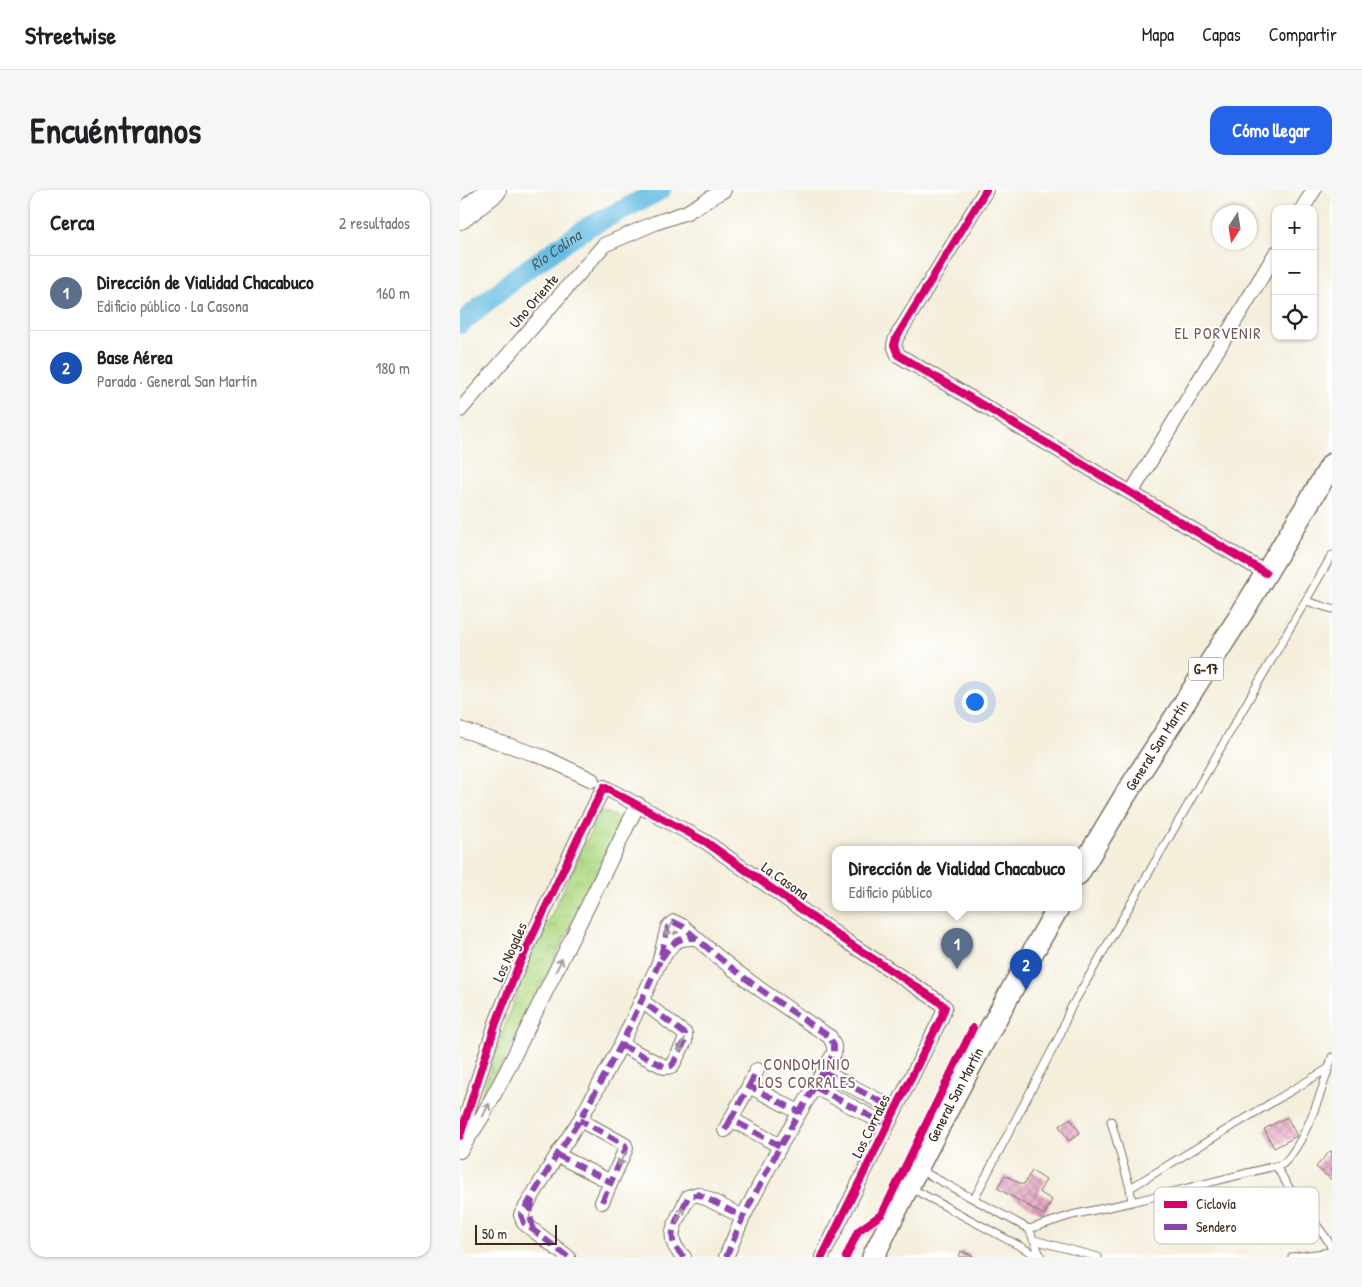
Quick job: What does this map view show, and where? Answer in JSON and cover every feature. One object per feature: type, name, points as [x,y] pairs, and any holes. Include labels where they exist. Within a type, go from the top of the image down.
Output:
[{"type":"highway","points":[[460,217],[494,190]]},
{"type":"main road","name":"General San Martín","points":[[1082,868],[1332,464]]},
{"type":"main road","name":"General San Martín","points":[[873,1257],[912,1177],[988,1032],[1056,911]]},
{"type":"street","name":"Uno Oriente","points":[[460,410],[604,245],[687,212],[724,190]]},
{"type":"street","points":[[986,190],[896,338],[894,345],[896,352],[900,357],[1266,573]]},
{"type":"street","points":[[1305,205],[1314,190]]},
{"type":"street","points":[[1130,492],[1272,260]]},
{"type":"street","name":"La Casona","points":[[460,729],[546,758],[638,804],[706,842],[846,941],[945,1007]]},
{"type":"street","name":"Los Nogales","points":[[460,1136],[496,1023],[518,967],[579,836],[598,784]]},
{"type":"street","points":[[460,1151],[482,1117],[506,1072],[638,804]]},
{"type":"street","points":[[568,1257],[533,1228],[524,1223],[521,1215],[580,1120],[621,1044],[659,964],[668,950],[676,941],[683,937],[695,938],[735,972],[830,1037],[834,1046],[834,1054],[780,1146],[743,1217],[726,1257]]},
{"type":"street","points":[[621,1044],[665,1067],[673,1064],[685,1041],[685,1034],[642,1001]]},
{"type":"street","name":"Los Corrales","points":[[822,1257],[945,1007]]},
{"type":"street","points":[[758,1070],[728,1125],[780,1146]]},
{"type":"street","points":[[824,1072],[895,1109]]},
{"type":"street","points":[[749,1086],[799,1112]]},
{"type":"street","points":[[816,1087],[887,1125]]},
{"type":"street","points":[[580,1120],[625,1145],[626,1151],[602,1202]]},
{"type":"street","points":[[557,1155],[611,1182]]},
{"type":"street","points":[[684,1257],[671,1240],[672,1233],[688,1197],[698,1194],[743,1217]]},
{"type":"lane","points":[[974,1199],[1060,1035],[1069,1011],[1332,555]]},
{"type":"lane","points":[[1306,601],[1332,609]]},
{"type":"lane","points":[[1192,1187],[1283,1164],[1291,1157],[1304,1136],[1332,1057]]},
{"type":"lane","points":[[1130,1188],[1330,1067]]},
{"type":"lane","points":[[1112,1121],[1132,1202]]},
{"type":"lane","points":[[1276,1166],[1289,1187]]},
{"type":"lane","points":[[912,1177],[974,1199],[1029,1229],[1041,1257]]},
{"type":"lane","points":[[912,1177],[1041,1257]]},
{"type":"lane","points":[[1029,1229],[1072,1215],[1154,1196]]},
{"type":"lane","points":[[1292,1257],[1332,1251],[1329,1242],[1319,1228]]},
{"type":"lane","points":[[1034,1240],[1098,1257]]},
{"type":"green space","points":[[601,810],[623,820],[481,1107],[478,1104],[521,979]]},
{"type":"building","points":[[1287,1117],[1297,1136],[1274,1148],[1264,1129]]},
{"type":"building","points":[[1070,1118],[1080,1133],[1069,1141],[1059,1126]]},
{"type":"building","points":[[1330,1151],[1332,1152],[1332,1180],[1316,1167]]},
{"type":"building","points":[[1032,1171],[1046,1180],[1039,1192],[1052,1200],[1044,1215],[997,1188],[1005,1175],[1023,1185]]},
{"type":"building","points":[[961,1251],[975,1257],[959,1257]]},
{"type":"waterway","name":"Río Colina","points":[[460,324],[516,277],[588,227],[661,190]]},
{"type":"marked path","points":[[568,1257],[524,1223],[521,1215],[580,1120],[621,1045],[659,963],[668,927],[674,922],[684,927],[754,985],[830,1037],[834,1046],[834,1053],[780,1146],[743,1217],[726,1257]]},
{"type":"marked path","points":[[661,959],[675,942],[695,938]]},
{"type":"marked path","points":[[621,1045],[665,1067],[673,1064],[685,1041],[685,1034],[642,1001]]},
{"type":"marked path","points":[[749,1086],[757,1070]]},
{"type":"marked path","points":[[824,1072],[895,1109]]},
{"type":"marked path","points":[[780,1146],[731,1119],[749,1086],[799,1112]]},
{"type":"marked path","points":[[815,1087],[887,1125]]},
{"type":"marked path","points":[[725,1130],[731,1119]]},
{"type":"marked path","points":[[557,1155],[611,1182],[626,1148],[625,1145],[580,1120]]},
{"type":"marked path","points":[[602,1202],[611,1182]]},
{"type":"marked path","points":[[684,1257],[677,1250],[673,1235],[676,1221],[688,1197],[698,1194],[743,1217]]},
{"type":"marked path","points":[[532,1200],[530,1216],[533,1228]]},
{"type":"cycle path","points":[[986,190],[896,338],[894,345],[898,355],[1266,573]]},
{"type":"cycle path","points":[[460,1136],[496,1023],[518,967],[604,787],[706,842],[846,941],[945,1007],[822,1257]]},
{"type":"cycle path","points":[[846,1257],[858,1231],[882,1214],[973,1028]]},
{"type":"place","name":"Dirección de Vialidad Chacabuco","points":[[957,969]]},
{"type":"place","name":"Base Aérea","points":[[1026,990]]},
{"type":"district","name":"EL PORVENIR","points":[[1218,333]]},
{"type":"district","name":"CONDOMINIO LOS CORRALES","points":[[807,1073]]}]
